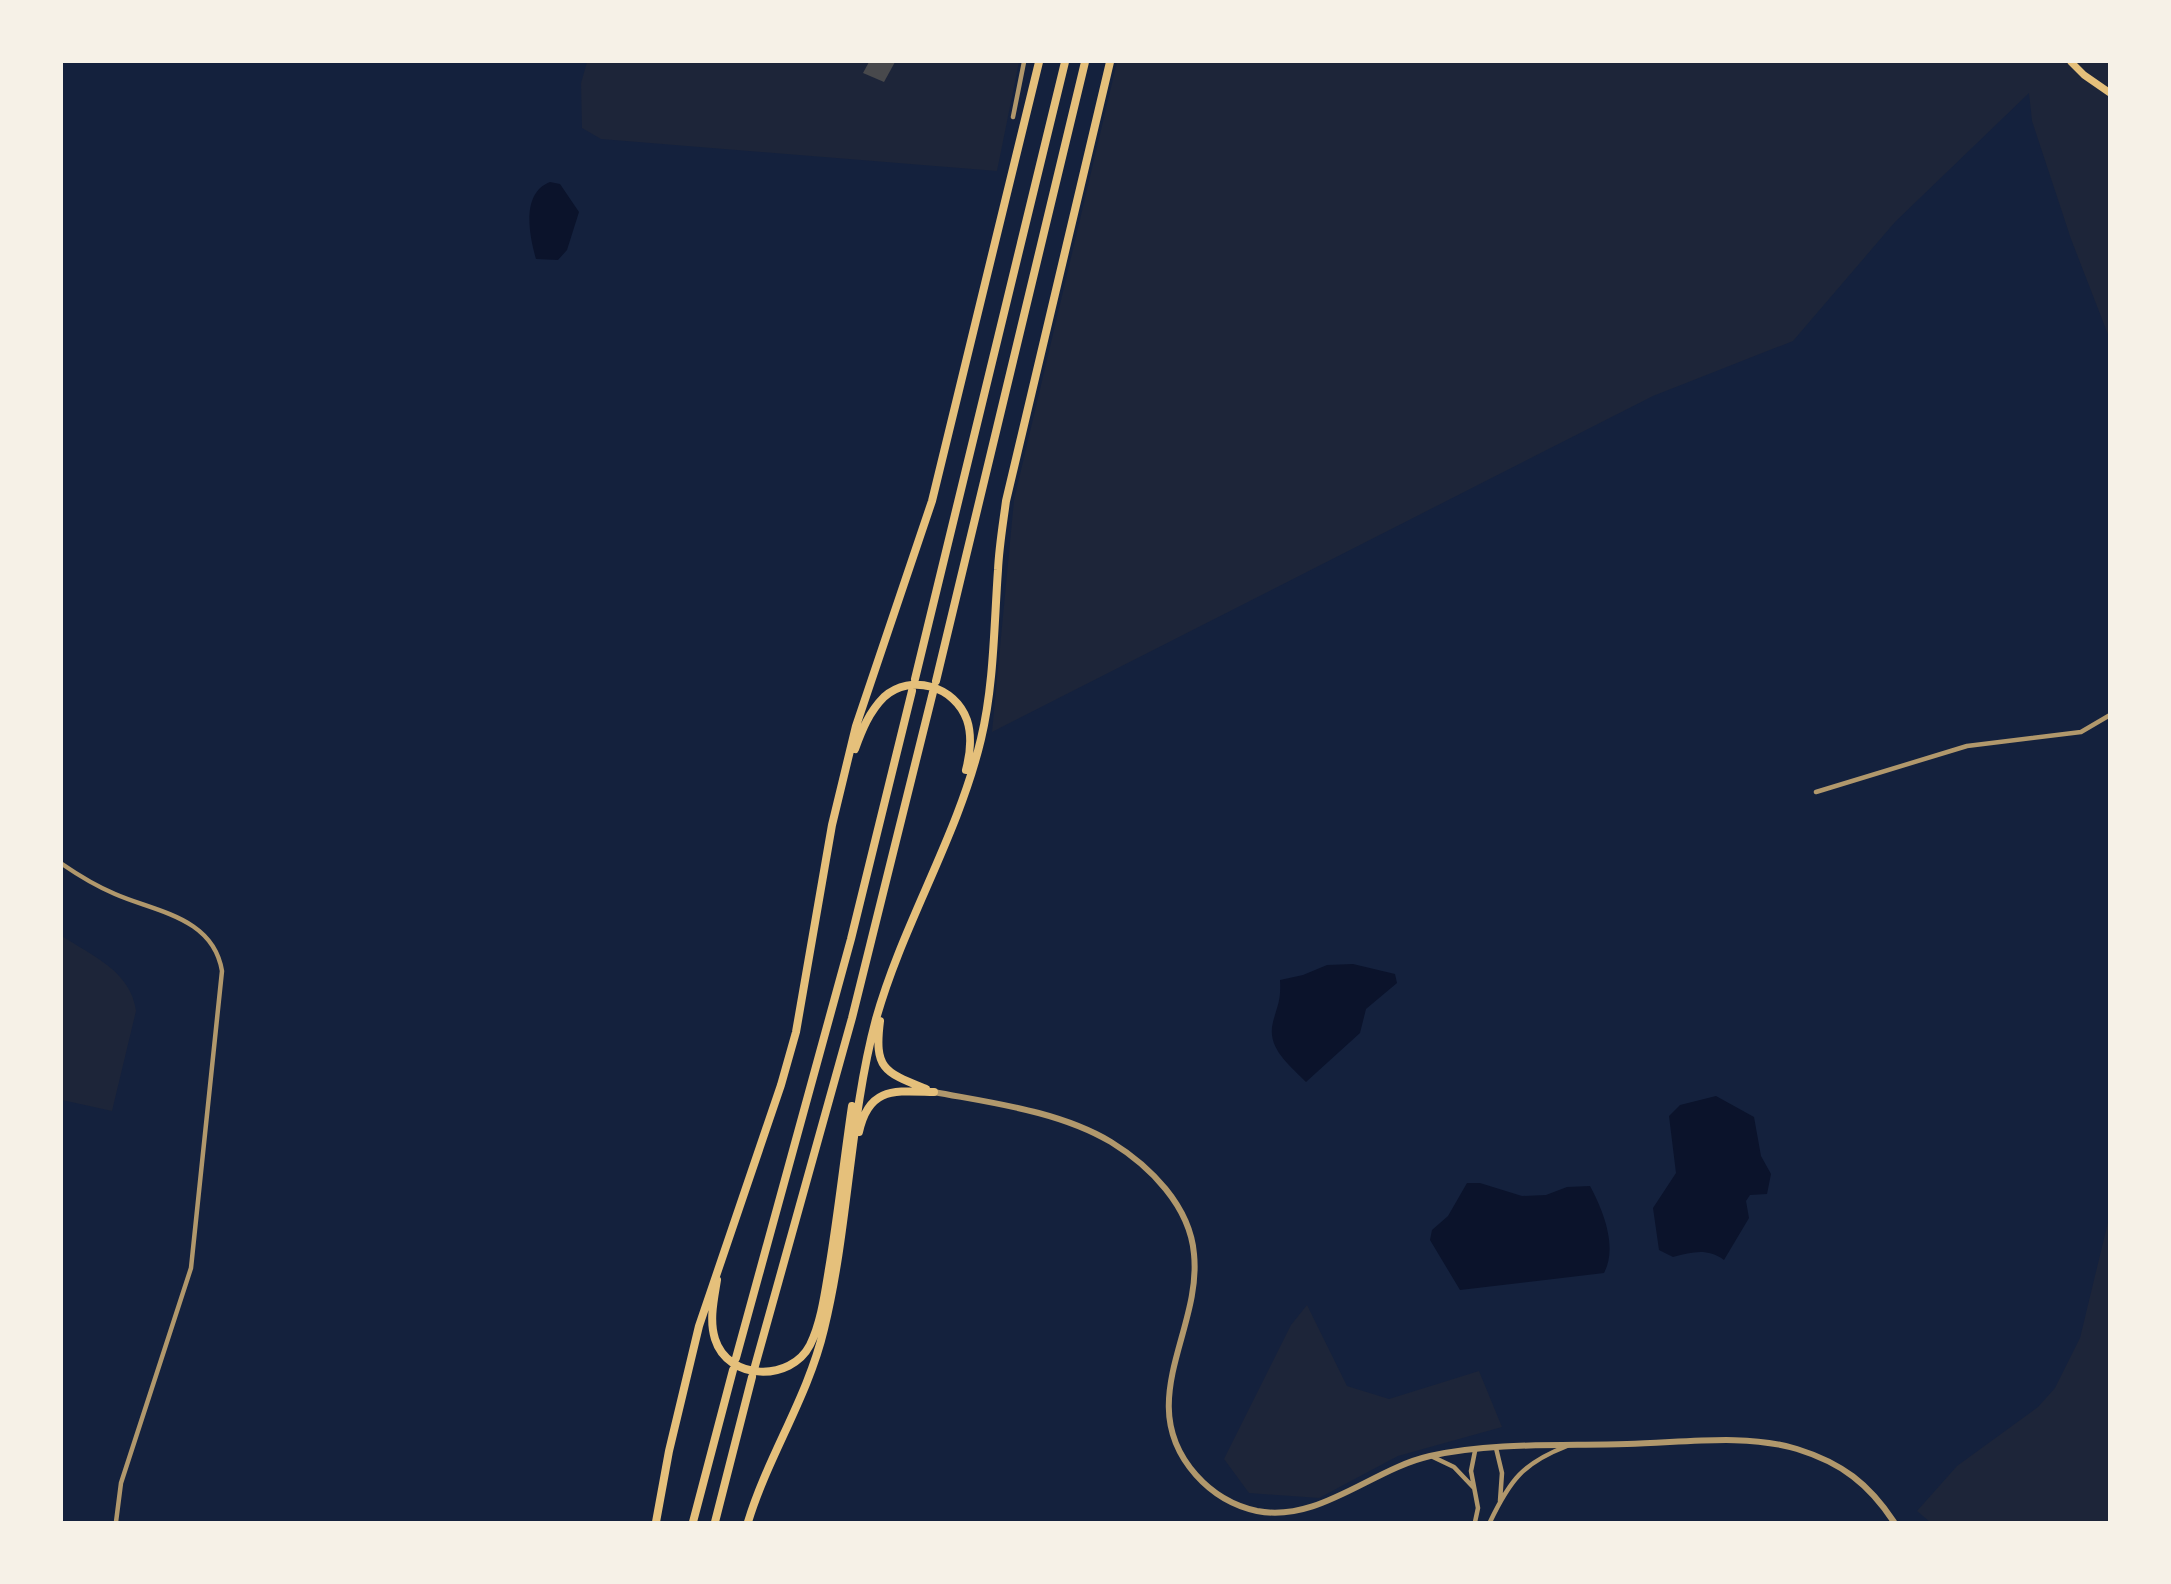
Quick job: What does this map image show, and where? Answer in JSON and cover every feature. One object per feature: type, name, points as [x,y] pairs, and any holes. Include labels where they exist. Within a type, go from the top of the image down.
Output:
[{"type":"highway","points":[[656,1522],[669,1451],[699,1326],[781,1085],[796,1032],[828,847],[856,726],[932,501],[1039,62]]},
{"type":"highway","points":[[915,679],[1065,62]]},
{"type":"highway","points":[[936,681],[1085,62]]},
{"type":"highway","points":[[720,1262],[712,1324],[720,1348],[730,1360],[744,1369],[771,1371],[794,1363],[802,1356],[814,1335],[829,1268],[852,1101],[862,1053],[887,982],[956,813],[981,741],[1006,501],[1110,62]]},
{"type":"highway","points":[[842,786],[865,723],[874,708],[890,692],[905,686],[924,685],[949,695],[963,711],[969,732],[968,765],[956,813]]},
{"type":"highway","points":[[736,1358],[846,960],[912,691]]},
{"type":"highway","points":[[754,1366],[852,1018],[933,692]]},
{"type":"highway","points":[[887,982],[879,1035],[879,1057],[889,1072],[934,1092]]},
{"type":"highway","points":[[847,1198],[867,1053],[887,982]]},
{"type":"highway","points":[[748,1522],[819,1347],[830,1305],[860,1127],[869,1105],[889,1092],[934,1092]]},
{"type":"highway","points":[[693,1522],[733,1370]]},
{"type":"highway","points":[[715,1522],[752,1377]]},
{"type":"main road","points":[[2071,62],[2084,75],[2109,93]]},
{"type":"street","points":[[1013,117],[1024,62]]},
{"type":"street","points":[[1816,792],[1967,746],[2081,732],[2109,715]]},
{"type":"street","points":[[62,864],[114,894],[196,927],[214,946],[222,971],[191,1268],[121,1483],[116,1522]]},
{"type":"street","points":[[934,1092],[1000,1104],[1092,1132],[1139,1162],[1172,1197],[1191,1236],[1195,1271],[1171,1374],[1167,1401],[1169,1415],[1186,1462],[1211,1490],[1250,1509],[1273,1513],[1294,1511],[1325,1502],[1389,1470],[1430,1456],[1496,1448],[1730,1441],[1774,1443],[1826,1460],[1851,1473],[1876,1496],[1894,1522]]},
{"type":"street","points":[[1490,1522],[1500,1501],[1524,1468],[1541,1456],[1568,1446]]},
{"type":"street","points":[[1496,1448],[1502,1473],[1500,1501]]},
{"type":"street","points":[[1475,1451],[1471,1471],[1478,1508],[1475,1522]]},
{"type":"street","points":[[1430,1456],[1454,1467],[1475,1489]]},
{"type":"shaded area","points":[[587,62],[1019,62],[997,171],[601,139],[582,128],[581,83]]},
{"type":"shaded area","points":[[1117,62],[2109,62],[2109,337],[2071,239],[2032,121],[2029,93],[1895,222],[1793,341],[1653,396],[992,732],[1014,500]]},
{"type":"shaded area","points":[[550,182],[560,184],[579,212],[567,250],[558,260],[536,259],[531,238],[529,216],[531,205],[541,187]]},
{"type":"shaded area","points":[[62,936],[108,966],[127,985],[133,997],[136,1011],[112,1111],[62,1100]]},
{"type":"shaded area","points":[[1353,964],[1395,974],[1397,983],[1366,1009],[1360,1033],[1306,1082],[1281,1055],[1273,1040],[1273,1022],[1280,998],[1280,980],[1303,975],[1327,965]]},
{"type":"shaded area","points":[[1716,1096],[1754,1117],[1761,1156],[1771,1174],[1767,1194],[1750,1195],[1746,1201],[1749,1218],[1724,1260],[1706,1252],[1673,1257],[1659,1250],[1653,1208],[1676,1173],[1669,1116],[1680,1105]]},
{"type":"shaded area","points":[[1467,1183],[1480,1183],[1522,1196],[1546,1195],[1567,1187],[1590,1186],[1604,1217],[1609,1240],[1610,1252],[1604,1273],[1460,1290],[1430,1240],[1432,1230],[1448,1216]]},
{"type":"shaded area","points":[[2109,1218],[2109,1522],[1930,1522],[1917,1511],[1957,1466],[2038,1407],[2055,1388],[2080,1338]]},
{"type":"shaded area","points":[[1307,1305],[1347,1386],[1389,1399],[1479,1371],[1502,1427],[1398,1456],[1319,1498],[1249,1493],[1224,1459],[1291,1325]]},
{"type":"building","points":[[869,62],[895,62],[884,82],[863,73]]}]
